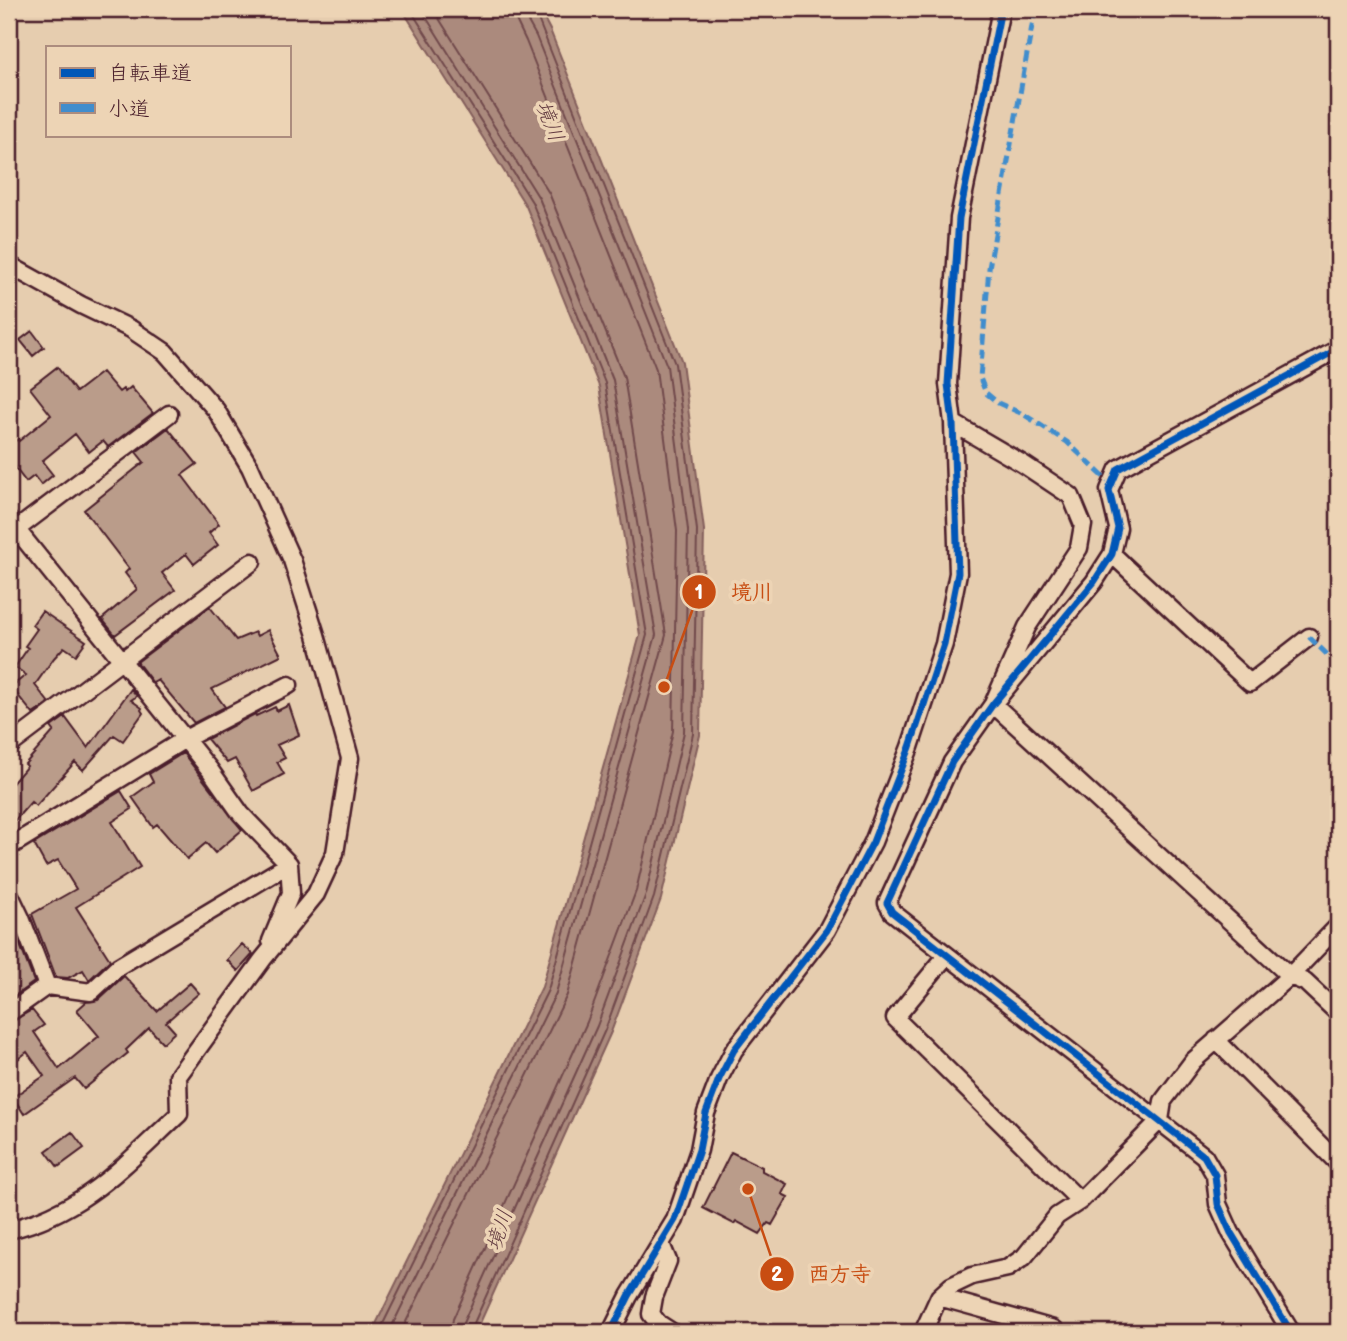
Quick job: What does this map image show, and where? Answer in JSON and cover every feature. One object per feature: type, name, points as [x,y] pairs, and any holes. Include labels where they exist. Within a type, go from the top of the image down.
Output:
[{"type":"street","points":[[611,1332],[629,1296],[675,1220],[687,1188],[706,1113],[734,1049],[827,930],[873,842],[910,747],[944,644],[958,573],[953,423],[948,384],[959,218],[1002,9]]},
{"type":"street","points":[[9,265],[131,329],[165,352],[216,410],[250,467],[292,560],[350,758],[335,853],[316,894],[263,959],[178,1076],[179,1114],[96,1191],[55,1215],[9,1230]]},
{"type":"street","points":[[1292,1332],[1231,1233],[1218,1204],[1215,1175],[1204,1156],[892,912],[887,903],[952,762],[993,704],[1094,582],[1112,554],[1118,527],[1109,490],[1118,469],[1338,349]]},
{"type":"street","points":[[169,414],[11,528],[185,739],[242,814],[289,864],[292,893],[263,959]]},
{"type":"street","points":[[953,423],[1071,496],[1083,525],[1079,548],[1027,627],[993,704]]},
{"type":"street","points":[[1112,554],[1250,683],[1309,637]]},
{"type":"street","points":[[9,746],[252,562]]},
{"type":"street","points":[[9,847],[185,739],[289,685]]},
{"type":"street","points":[[993,704],[1290,975],[1305,982],[1338,1013]]},
{"type":"street","points":[[9,1013],[47,986],[91,992],[119,966],[289,864]]},
{"type":"street","points":[[9,892],[47,986]]},
{"type":"street","points":[[923,1332],[939,1297],[951,1286],[972,1276],[1008,1269],[1024,1256],[1057,1216],[1080,1201],[1160,1120],[1163,1101],[1193,1061],[1290,975],[1338,926]]},
{"type":"street","points":[[947,955],[895,1018],[1080,1201]]},
{"type":"street","points":[[1216,1040],[1338,1163]]},
{"type":"street","points":[[661,1244],[668,1261],[654,1297],[651,1314],[658,1323],[672,1332]]},
{"type":"street","points":[[939,1297],[1057,1332]]},
{"type":"water","points":[[402,9],[539,9],[550,30],[682,362],[704,530],[700,735],[661,899],[611,1032],[476,1332],[372,1332],[542,987],[640,635],[599,386],[526,206]]},
{"type":"building","points":[[32,331],[44,347],[33,356],[20,340]]},
{"type":"building","points":[[57,367],[76,392],[102,372],[119,392],[123,389],[125,392],[131,387],[153,413],[108,447],[103,441],[89,452],[75,434],[42,461],[53,475],[41,485],[34,476],[26,482],[9,460],[9,446],[51,415],[30,388]]},
{"type":"building","points":[[168,428],[197,464],[182,475],[219,524],[209,533],[218,545],[194,564],[186,554],[162,573],[175,590],[115,635],[102,619],[137,589],[125,573],[129,569],[84,510],[144,462],[136,452]]},
{"type":"building","points":[[210,607],[236,640],[255,632],[257,636],[268,630],[281,655],[212,689],[225,707],[194,723],[158,680],[153,683],[137,662]]},
{"type":"building","points":[[42,611],[86,641],[76,655],[64,647],[54,658],[35,685],[49,703],[33,714],[11,687],[26,675],[15,667],[28,648],[25,646],[37,629],[32,625]]},
{"type":"building","points":[[131,689],[137,696],[131,700],[142,708],[143,713],[123,741],[114,735],[83,770],[75,762],[36,806],[31,802],[9,827],[9,787],[54,731],[51,727],[65,717],[88,748]]},
{"type":"building","points":[[289,705],[299,735],[277,745],[285,758],[277,762],[284,774],[253,791],[235,759],[227,763],[207,739],[255,714],[256,716],[275,707],[277,711]]},
{"type":"building","points":[[183,753],[242,830],[215,853],[206,843],[187,859],[157,824],[153,827],[132,797],[153,782],[149,774]]},
{"type":"building","points":[[121,791],[132,809],[112,822],[140,867],[76,907],[110,960],[89,980],[83,970],[68,978],[56,977],[32,914],[76,889],[58,860],[46,866],[34,844]]},
{"type":"building","points":[[14,929],[34,982],[9,1000],[9,933]]},
{"type":"building","points":[[242,944],[253,954],[238,971],[227,960]]},
{"type":"building","points":[[124,976],[157,1011],[190,983],[199,993],[166,1022],[175,1032],[163,1043],[149,1028],[126,1050],[128,1053],[84,1089],[75,1078],[24,1114],[13,1097],[44,1076],[27,1052],[9,1066],[9,1023],[32,1010],[44,1025],[34,1032],[59,1069],[99,1036],[77,1010],[86,1002],[98,1000]]},
{"type":"building","points":[[72,1132],[84,1148],[58,1167],[46,1151]]},
{"type":"building","points":[[731,1152],[762,1167],[762,1171],[787,1184],[782,1194],[788,1197],[772,1225],[768,1223],[760,1234],[703,1208]]},
{"type":"marked path","points":[[1035,9],[989,268],[980,378],[986,393],[998,403],[1023,414],[1067,442],[1111,484]]},
{"type":"marked path","points":[[1309,637],[1338,665]]},
{"type":"cycle path","points":[[611,1332],[629,1296],[675,1220],[699,1150],[706,1113],[734,1050],[827,930],[873,842],[910,747],[944,644],[958,573],[953,423],[948,384],[959,218],[1001,9]]},
{"type":"cycle path","points":[[1291,1332],[1231,1233],[1218,1204],[1215,1175],[1204,1156],[892,912],[887,903],[952,762],[993,704],[1094,582],[1112,554],[1118,528],[1109,490],[1118,469],[1338,349]]},
{"type":"place","name":"境川","points":[[664,687]]},
{"type":"place","name":"西方寺","points":[[748,1189]]}]
